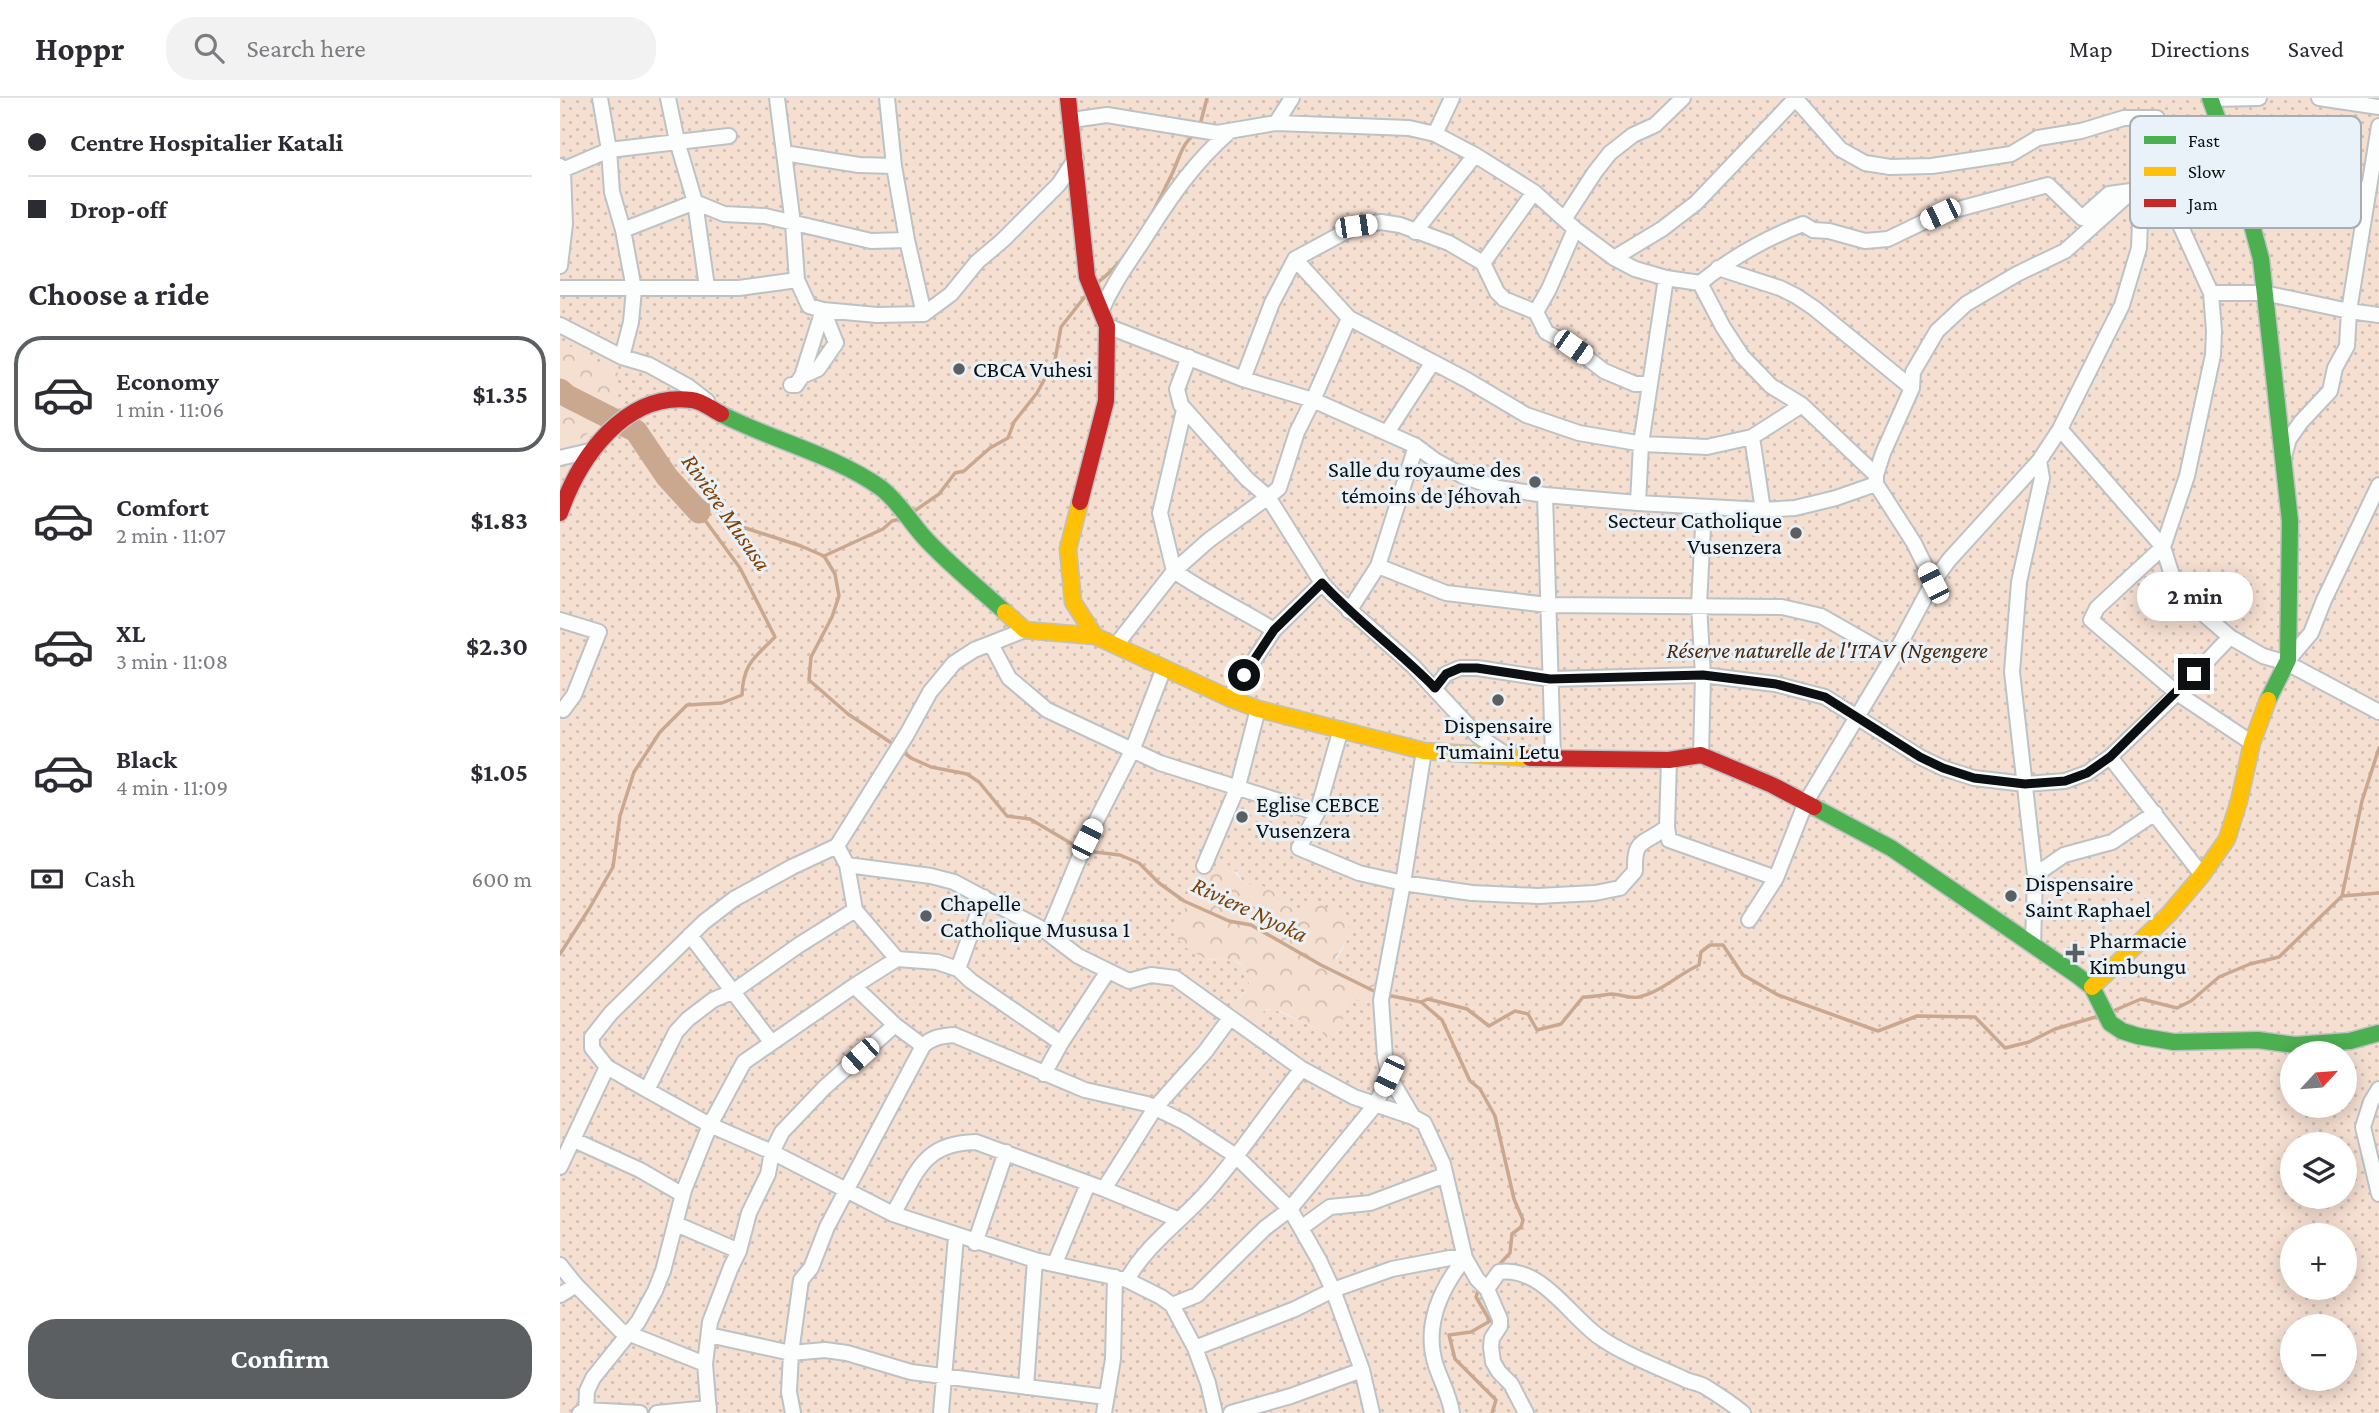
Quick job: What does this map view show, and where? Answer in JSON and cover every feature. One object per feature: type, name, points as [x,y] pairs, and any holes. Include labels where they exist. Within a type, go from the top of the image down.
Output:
[{"type":"street","points":[[600,98],[609,150],[612,192],[623,230],[634,289],[631,322],[622,357]]},
{"type":"street","points":[[668,98],[695,202],[707,287]]},
{"type":"street","points":[[778,98],[797,280],[809,306],[823,310],[877,315],[924,314],[951,293],[977,262],[1059,184],[1076,158]]},
{"type":"street","points":[[887,98],[894,166],[924,314]]},
{"type":"street","points":[[1068,98],[1087,277],[1101,311],[1106,401],[1068,549],[1073,602],[1095,636]]},
{"type":"street","points":[[1435,134],[1452,98]]},
{"type":"street","points":[[1565,218],[1610,153],[1633,135],[1655,125],[1683,98]]},
{"type":"street","points":[[1614,258],[1662,229],[1696,204],[1795,98],[1840,149],[1865,163],[1890,167],[1932,166],[2011,154],[2038,138],[2081,131],[2130,118]]},
{"type":"street","points":[[2217,116],[2211,98],[2259,98]]},
{"type":"street","points":[[2319,98],[2379,107]]},
{"type":"street","points":[[1276,123],[1289,99]]},
{"type":"street","points":[[1072,120],[1107,114],[1195,131],[1229,132],[1276,123],[1409,128],[1435,134],[1475,155],[1534,192],[1614,258],[1635,269],[1666,278],[1700,283],[1718,268],[1775,235],[1804,225],[1813,230],[1829,231],[1865,242],[1888,239],[1940,214],[2048,185],[2082,218],[2109,194],[2130,191]]},
{"type":"street","points":[[2285,465],[2285,451],[2289,439],[2330,391],[2335,368],[2347,346],[2349,311],[2379,126]]},
{"type":"street","points":[[1101,311],[1113,285],[1164,205],[1205,152],[1229,132]]},
{"type":"street","points":[[560,265],[565,224],[561,170],[609,150],[729,136]]},
{"type":"street","points":[[784,153],[859,165],[894,166]]},
{"type":"street","points":[[1415,232],[1475,155]]},
{"type":"street","points":[[2361,188],[2364,189],[2367,204]]},
{"type":"street","points":[[1483,263],[1534,192]]},
{"type":"street","points":[[1101,311],[1189,357],[1243,379],[1313,400],[1388,432],[1465,477],[1497,488],[1545,495],[1704,508],[1795,508],[1836,498],[1876,480],[1912,388],[1913,372],[1937,331],[1966,304],[2017,274],[2065,251],[2130,193]]},
{"type":"street","points":[[623,230],[695,202],[724,214],[765,216],[872,241],[907,240]]},
{"type":"street","points":[[1243,379],[1272,303],[1295,259],[1356,226],[1381,222],[1400,225],[1448,243],[1483,263],[1497,292],[1504,299],[1536,312],[1546,332],[1573,347],[1604,371],[1635,384],[1649,384]]},
{"type":"street","points":[[1749,920],[1776,878],[1806,802],[1893,657],[1933,583],[1949,560],[2039,461],[2060,429],[2122,305],[2139,248],[2140,228]]},
{"type":"street","points":[[2182,228],[2211,293],[2214,331],[2213,355],[2187,475],[2163,547],[2098,608],[2091,620],[2177,693],[2252,743]]},
{"type":"street","points":[[2253,228],[2261,259],[2290,521],[2287,662]]},
{"type":"street","points":[[1536,312],[1576,229]]},
{"type":"street","points":[[1295,259],[1349,318],[1526,415],[1578,433],[1641,444],[1707,447],[1752,438],[1802,405]]},
{"type":"street","points":[[1718,268],[1780,288],[1796,296],[1912,388]]},
{"type":"street","points":[[1638,503],[1641,444],[1666,278]]},
{"type":"street","points":[[560,288],[739,288],[797,280]]},
{"type":"street","points":[[1700,283],[1742,356],[1771,386],[1802,405],[1876,480],[1914,543],[1933,583]]},
{"type":"street","points":[[2211,293],[2264,293],[2379,315]]},
{"type":"street","points":[[823,310],[836,343],[818,369],[797,380],[823,310]]},
{"type":"street","points":[[1116,645],[1174,572],[1209,540],[1279,488],[1297,432],[1349,318]]},
{"type":"street","points":[[560,325],[622,357],[649,365],[688,387],[733,420],[797,446],[861,476],[882,489],[901,507],[923,536],[1025,630]]},
{"type":"street","points":[[1189,357],[1177,389],[1184,410],[1205,430],[1247,480],[1268,497],[1322,583],[1349,611],[1413,666],[1478,736],[1511,758]]},
{"type":"street","points":[[1388,432],[1433,362]]},
{"type":"street","points":[[560,513],[567,492],[594,450],[616,423],[647,405],[675,400],[694,400],[720,412]]},
{"type":"street","points":[[1184,410],[1160,513],[1174,572],[1274,630]]},
{"type":"street","points":[[2060,429],[2163,547],[2177,590],[2230,637],[2263,656],[2287,662],[2379,712]]},
{"type":"street","points":[[1752,438],[1763,510]]},
{"type":"street","points":[[1349,611],[1378,566],[1416,446]]},
{"type":"street","points":[[560,458],[594,450]]},
{"type":"street","points":[[2033,946],[2035,874],[2012,672],[2018,582],[2042,478],[2039,461]]},
{"type":"street","points":[[2092,987],[2169,914],[2202,875],[2227,839],[2252,743],[2269,698],[2287,662],[2311,633],[2379,485]]},
{"type":"street","points":[[1545,495],[1553,757]]},
{"type":"street","points":[[1701,755],[1703,675],[1699,605],[1704,508]]},
{"type":"street","points":[[1378,566],[1446,593],[1548,605],[1782,607],[1813,613],[1893,657]]},
{"type":"street","points":[[1229,698],[1274,630],[1322,583]]},
{"type":"street","points":[[560,620],[599,632],[574,695],[563,710]]},
{"type":"street","points":[[1215,1413],[1208,1383],[1195,1348],[1172,1305],[1161,1297],[1121,1279],[1035,1260],[956,1237],[893,1214],[772,1152],[710,1125],[607,1067],[592,1048],[592,1037],[611,1013],[690,935],[734,899],[837,846],[930,692],[954,663],[974,650],[1025,630],[1095,636],[1258,709],[1424,751],[1511,758],[1669,760],[1701,755],[1772,785],[1891,848],[2092,987],[2106,1016],[2122,1031],[2174,1042],[2258,1040],[2295,1045],[2350,1041],[2379,1033]]},
{"type":"street","points":[[1435,688],[1446,674],[1460,668],[1505,671],[1550,679],[1703,675],[1776,684],[1825,697],[1855,718],[1943,768],[1974,778],[2025,784],[2065,781],[2087,773],[2110,757],[2177,693],[2230,637]]},
{"type":"street","points":[[991,644],[1009,678],[1047,710],[1160,763],[1317,813]]},
{"type":"street","points":[[1048,933],[1087,839],[1132,751],[1164,668]]},
{"type":"street","points":[[1204,866],[1238,786],[1258,709]]},
{"type":"street","points":[[1341,729],[1317,813],[1299,848],[1359,873],[1403,883],[1472,893],[1538,896],[1595,893],[1620,888],[1635,871],[1634,852],[1639,844],[1667,827]]},
{"type":"street","points":[[1413,1117],[1389,1076],[1385,1057],[1382,994],[1424,751]]},
{"type":"street","points":[[2110,757],[2202,875]]},
{"type":"street","points":[[1669,760],[1669,840],[1776,878]]},
{"type":"street","points":[[2035,874],[2064,856],[2112,842],[2155,813]]},
{"type":"street","points":[[837,846],[847,865],[855,910],[897,959]]},
{"type":"street","points":[[847,865],[931,876],[954,882],[1048,933],[1078,956],[1129,981],[1152,975],[1175,978],[1302,1069],[1354,1097],[1424,1123],[1443,1164],[1465,1258],[1500,1320],[1490,1347],[1493,1362],[1511,1384],[1526,1413]]},
{"type":"street","points":[[958,969],[984,898]]},
{"type":"street","points":[[647,1090],[676,1032],[713,1000],[734,991],[763,969],[855,910]]},
{"type":"street","points":[[690,935],[771,1042]]},
{"type":"street","points":[[640,1413],[583,1412],[587,1391],[593,1378],[639,1322],[655,1291],[663,1271],[684,1190],[710,1125],[744,1062],[897,959],[937,962],[958,969],[971,981],[1061,1043]]},
{"type":"street","points":[[1044,1074],[1108,971]]},
{"type":"street","points":[[854,986],[895,1025],[923,1046]]},
{"type":"street","points":[[1104,1189],[1155,1108],[1205,1052],[1230,1017]]},
{"type":"street","points":[[657,1413],[709,1411],[705,1364],[716,1306],[739,1251],[749,1213],[768,1174],[772,1152],[782,1132],[825,1087],[895,1025]]},
{"type":"street","points":[[793,1413],[789,1392],[791,1353],[802,1280],[811,1268],[816,1251],[846,1189],[923,1046],[939,1037],[954,1035],[1085,1090],[1147,1104],[1184,1122],[1236,1156],[1290,1209],[1301,1228],[1333,1290],[1362,1370],[1372,1413]]},
{"type":"street","points":[[560,1167],[607,1067]]},
{"type":"street","points":[[1104,1413],[1113,1359],[1121,1279],[1177,1219],[1205,1195],[1280,1094],[1302,1069]]},
{"type":"street","points":[[1172,1305],[1198,1295],[1265,1228],[1290,1209],[1376,1104],[1389,1076]]},
{"type":"street","points":[[2379,1089],[2371,1102],[2363,1127],[2379,1195]]},
{"type":"street","points":[[574,1140],[640,1170],[678,1192],[684,1190]]},
{"type":"street","points":[[893,1214],[923,1161],[932,1153],[957,1143],[976,1142],[1177,1219]]},
{"type":"street","points":[[975,1242],[1006,1152]]},
{"type":"street","points":[[1301,1228],[1331,1207],[1370,1202],[1445,1175]]},
{"type":"street","points":[[1055,1263],[1088,1184]]},
{"type":"street","points":[[676,1224],[739,1251]]},
{"type":"street","points":[[941,1413],[956,1237]]},
{"type":"street","points":[[1195,1348],[1295,1309],[1333,1290],[1392,1269],[1450,1258],[1465,1258]]},
{"type":"street","points":[[1452,1413],[1435,1363],[1432,1326],[1438,1303],[1451,1275],[1465,1258]]},
{"type":"street","points":[[1026,1387],[1035,1260]]},
{"type":"street","points":[[560,1265],[603,1315],[628,1335],[705,1364]]},
{"type":"street","points":[[1483,1286],[1499,1272],[1511,1270],[1526,1276],[1551,1291],[1570,1313],[1584,1321],[1597,1335],[1661,1368],[1701,1384],[1744,1413]]},
{"type":"street","points":[[560,1295],[576,1285]]},
{"type":"street","points":[[709,1335],[791,1353],[825,1350],[847,1353],[911,1372],[1106,1397]]},
{"type":"street","points":[[1231,1413],[1291,1396],[1362,1370]]},
{"type":"green space","name":"Réserve naturelle de l'ITAV (Ngengere","points":[[560,98],[2379,98],[2379,1413],[560,1413],[560,453],[589,433],[618,373],[560,341]],"holes":[[[1236,871],[1244,883],[1274,892],[1281,903],[1296,910],[1313,901],[1350,935],[1335,962],[1342,971],[1358,976],[1369,1003],[1349,999],[1342,1007],[1337,1033],[1320,1030],[1273,1009],[1264,1011],[1256,1023],[1246,1020],[1232,1007],[1248,987],[1250,978],[1245,968],[1231,958],[1208,960],[1185,947],[1185,907],[1205,879]]]},
{"type":"green space","points":[[560,341],[618,373],[618,399],[589,433],[560,453]]},
{"type":"green space","points":[[1227,864],[1244,883],[1263,886],[1274,892],[1281,903],[1295,910],[1313,901],[1338,913],[1346,922],[1350,935],[1336,957],[1337,965],[1349,974],[1371,978],[1375,985],[1369,1003],[1349,999],[1342,1006],[1344,1017],[1334,1037],[1328,1039],[1320,1030],[1280,1011],[1269,1009],[1264,1011],[1256,1023],[1250,1022],[1232,1007],[1249,985],[1249,977],[1244,967],[1230,959],[1208,960],[1179,941],[1175,931],[1181,913],[1210,873]]},
{"type":"waterway","points":[[1200,125],[1207,98]]},
{"type":"waterway","points":[[1097,283],[1131,248],[1149,220],[1183,147],[1195,134]]},
{"type":"waterway","points":[[913,512],[939,494],[955,473],[964,471],[990,448],[1008,438],[1014,422],[1037,393],[1055,360],[1061,327],[1087,294]]},
{"type":"waterway","name":"Rivière Mususa","points":[[560,390],[636,431],[667,477],[699,512]]},
{"type":"waterway","points":[[667,477],[739,526],[824,556],[835,574],[839,596],[832,617],[811,657],[809,680],[848,714],[896,746]]},
{"type":"waterway","name":"Rivière Mususa","points":[[560,954],[613,867],[620,816],[634,772],[660,732],[687,705],[722,703],[742,695],[747,669],[775,637],[740,568],[699,512]]},
{"type":"waterway","points":[[824,556],[900,519]]},
{"type":"waterway","points":[[2113,1011],[2141,999],[2177,1008],[2191,1001],[2219,977],[2250,964],[2279,957],[2342,896],[2362,801],[2379,748]]},
{"type":"waterway","name":"Riviere Nyoka","points":[[902,751],[931,767],[967,774],[979,782],[1007,816],[1030,819],[1079,848]]},
{"type":"waterway","name":"Riviere Nyoka","points":[[1086,851],[1120,855],[1139,863],[1159,883],[1184,901],[1229,921],[1251,925],[1321,965],[1380,994]]},
{"type":"waterway","points":[[2342,896],[2379,893]]},
{"type":"waterway","points":[[1421,1002],[1428,999],[1467,1009],[1489,1026],[1515,1011],[1528,1014],[1537,1030],[1561,1024],[1583,997],[1611,994],[1635,997],[1647,995],[1699,965],[1701,952],[1710,945],[1723,945],[1743,975],[1778,995],[1878,1031],[1917,1016],[1975,1017],[2005,1048],[2099,1016]]},
{"type":"waterway","points":[[1387,995],[1421,1002],[1442,1020],[1470,1081],[1480,1089],[1495,1116],[1514,1199],[1523,1220],[1521,1227],[1512,1234],[1510,1253],[1496,1268]]},
{"type":"waterway","points":[[1479,1287],[1476,1297],[1490,1321],[1471,1332],[1449,1335],[1455,1359],[1496,1400],[1492,1413]]},
{"type":"traffic: fast","points":[[2210,98],[2216,116]]},
{"type":"traffic: fast","points":[[2253,228],[2261,259],[2290,521],[2288,660],[2268,700]]},
{"type":"traffic: fast","points":[[721,414],[844,466],[881,488],[932,546],[1005,612]]},
{"type":"traffic: fast","points":[[1814,807],[1891,848],[2078,976],[2092,987],[2110,1023],[2122,1031],[2174,1042],[2258,1040],[2295,1045],[2350,1041],[2379,1033]]},
{"type":"traffic: slow","points":[[1080,502],[1068,549],[1073,602],[1095,636]]},
{"type":"traffic: slow","points":[[1005,612],[1025,630],[1095,636],[1258,709],[1424,751],[1530,758]]},
{"type":"traffic: slow","points":[[2092,987],[2169,914],[2202,875],[2227,839],[2252,743],[2268,700]]},
{"type":"traffic: jam","points":[[1068,98],[1087,277],[1107,326],[1106,401],[1080,502]]},
{"type":"traffic: jam","points":[[560,513],[568,492],[592,451],[608,432],[626,417],[646,406],[668,400],[696,401],[721,414]]},
{"type":"traffic: jam","points":[[1530,758],[1669,760],[1701,755],[1772,785],[1814,807]]},
{"type":"place","name":"CBCA Vuhesi","points":[[959,369]]},
{"type":"place","name":"Salle du royaume des témoins de Jéhovah","points":[[1535,482]]},
{"type":"place","name":"Secteur Catholique Vusenzera","points":[[1796,533]]},
{"type":"place","name":"Dispensaire Tumaini Letu","points":[[1498,700]]},
{"type":"place","name":"Eglise CEBCE Vusenzera","points":[[1242,817]]},
{"type":"place","name":"Dispensaire Saint Raphael","points":[[2011,896]]},
{"type":"place","name":"Chapelle Catholique Mususa 1","points":[[926,916]]},
{"type":"place","name":"Pharmacie Kimbungu","points":[[2075,953]]},
{"type":"route","points":[[1244,675],[1274,630],[1322,583],[1349,611],[1435,688],[1446,674],[1460,668],[1505,671],[1550,679],[1703,675],[1776,684],[1825,697],[1855,718],[1943,768],[1974,778],[2025,784],[2065,781],[2087,773],[2110,757],[2194,674]]}]
